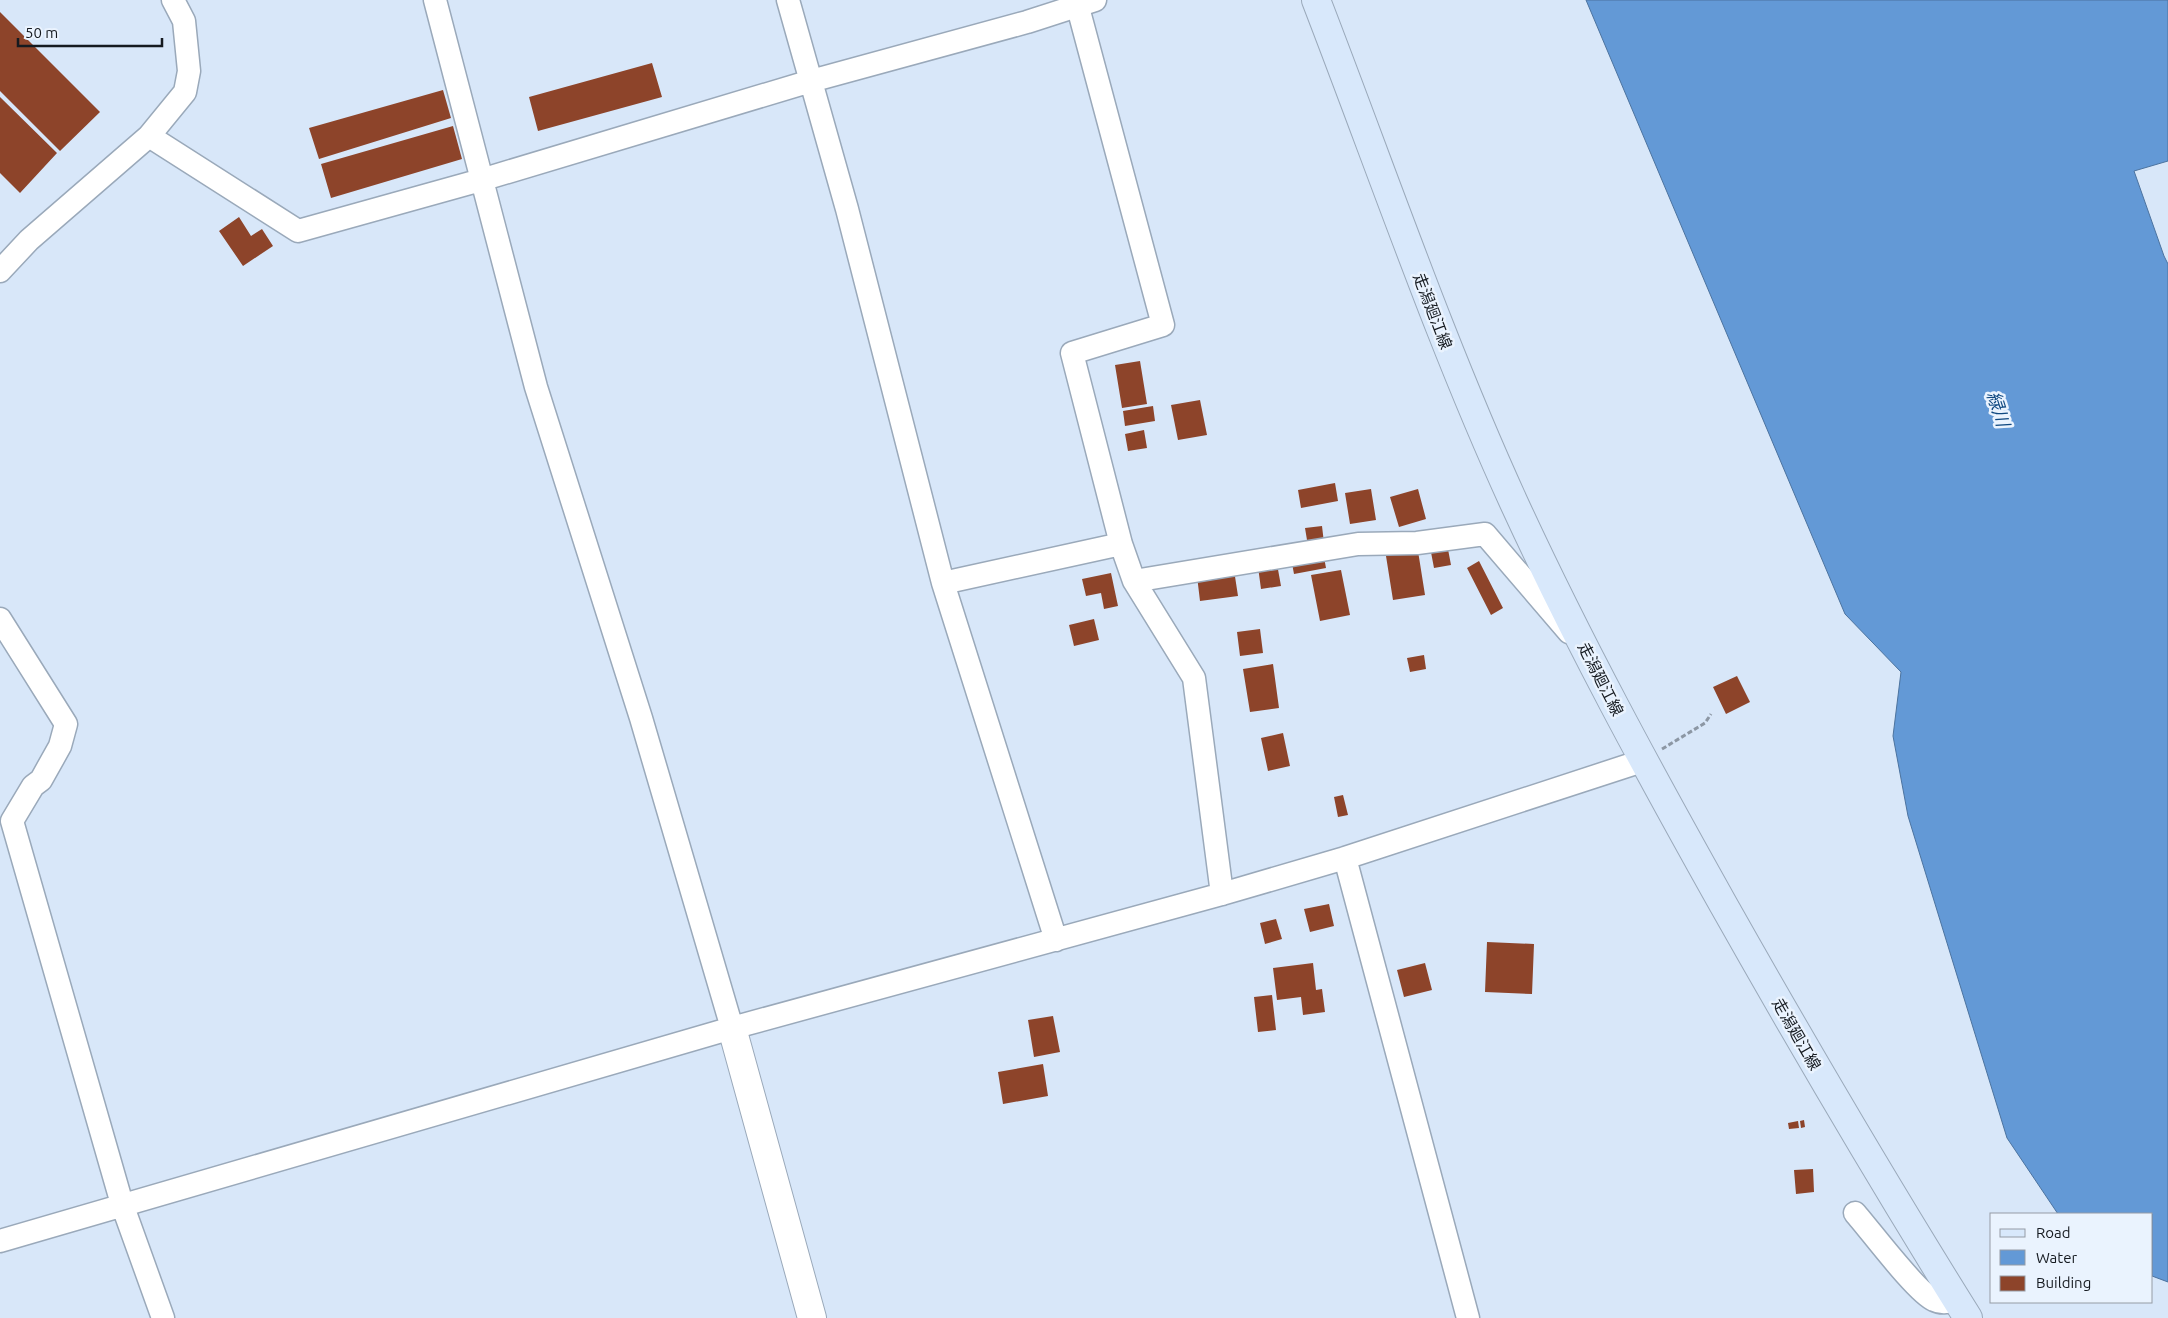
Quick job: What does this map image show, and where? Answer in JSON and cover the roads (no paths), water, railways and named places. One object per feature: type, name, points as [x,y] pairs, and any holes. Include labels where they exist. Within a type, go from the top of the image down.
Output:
[{"type":"main road","name":"走潟廻江線","points":[[1316,0],[1454,366],[1514,503],[1587,653],[1642,761],[1861,1145],[1962,1309]]},
{"type":"street","points":[[0,271],[28,240],[150,136],[185,92],[189,71],[184,21],[173,0]]},
{"type":"street","points":[[435,0],[536,387],[644,727],[732,1028],[812,1318]]},
{"type":"street","points":[[788,0],[847,209],[943,583],[1056,940]]},
{"type":"street","points":[[150,136],[298,231],[481,180],[811,82],[1027,22],[1083,2],[1163,325],[1072,353],[1121,544],[1134,581],[1194,678],[1222,894]]},
{"type":"street","points":[[1134,581],[1358,544],[1417,542],[1485,534],[1587,653]]},
{"type":"street","points":[[943,583],[1121,544]]},
{"type":"street","points":[[0,619],[66,724],[60,746],[41,780],[33,786],[12,821],[122,1204],[163,1318]]},
{"type":"street","points":[[0,1241],[732,1028],[1222,894],[1345,858],[1642,761]]},
{"type":"street","points":[[1345,858],[1468,1318]]},
{"type":"street","points":[[1855,1213],[1919,1288],[1932,1300],[1962,1309]]},
{"type":"water","name":"緑川","points":[[1586,0],[2168,0],[2168,161],[2134,171],[2168,264],[2168,1282],[2153,1276],[2153,1213],[2057,1213],[2007,1138],[1908,816],[1893,736],[1901,672],[1845,614]]}]
